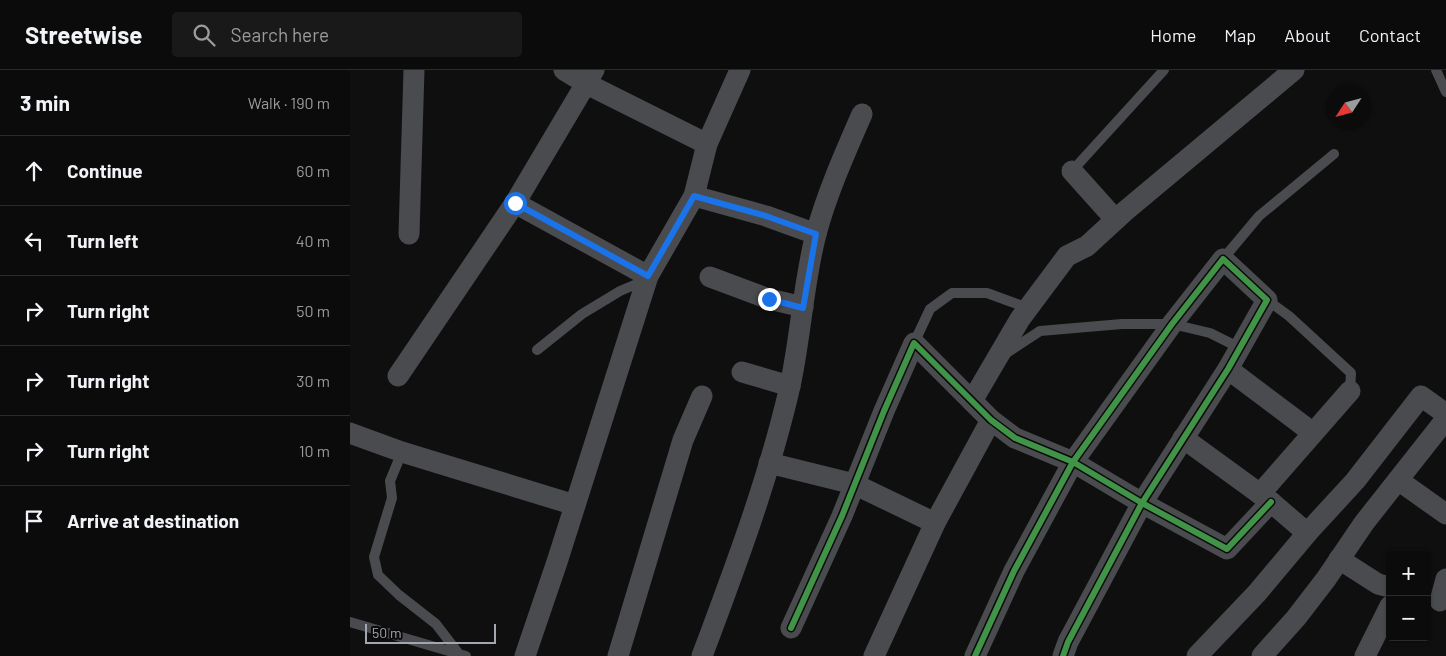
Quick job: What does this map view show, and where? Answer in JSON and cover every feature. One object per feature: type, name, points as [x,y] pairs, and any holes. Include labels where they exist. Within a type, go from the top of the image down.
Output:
[{"type":"street","points":[[409,234],[414,70]]},
{"type":"street","points":[[564,70],[591,77],[707,144]]},
{"type":"street","points":[[525,656],[648,278],[694,196],[707,144],[740,70]]},
{"type":"street","points":[[972,401],[1020,319],[1067,256],[1086,246],[1294,70]]},
{"type":"street","points":[[398,376],[515,203],[591,77]]},
{"type":"street","points":[[702,656],[735,568],[769,463],[790,386],[816,234],[841,162],[862,114]]},
{"type":"street","points":[[1072,171],[1116,220]]},
{"type":"street","points":[[694,196],[766,216],[816,234]]},
{"type":"street","points":[[515,203],[648,278]]},
{"type":"street","points":[[975,656],[1014,571],[1073,462],[1172,324],[1223,259],[1267,300],[1228,369],[1142,503],[1068,642],[1063,656]]},
{"type":"street","points":[[710,277],[769,299],[803,308]]},
{"type":"street","points":[[792,628],[842,516],[914,343],[991,420],[1015,438],[1073,462],[1142,503],[1227,549],[1313,434],[1350,391]]},
{"type":"street","points":[[1228,369],[1313,434]]},
{"type":"street","points":[[742,372],[790,386]]},
{"type":"street","points":[[618,656],[683,440],[702,396]]},
{"type":"street","points":[[1197,656],[1257,593],[1307,533],[1355,481],[1421,396],[1446,414]]},
{"type":"street","points":[[1262,656],[1296,618],[1364,522],[1446,418]]},
{"type":"street","points":[[874,656],[935,523],[991,420]]},
{"type":"street","points":[[350,433],[402,452],[575,505]]},
{"type":"street","points":[[1183,438],[1265,498],[1307,533]]},
{"type":"street","points":[[769,463],[854,484],[935,523]]},
{"type":"street","points":[[1398,480],[1446,514]]},
{"type":"street","points":[[1339,559],[1378,584],[1386,586]]},
{"type":"street","points":[[1438,600],[1446,579]]},
{"type":"street","points":[[1365,656],[1386,614]]},
{"type":"lane","points":[[1072,171],[1164,70]]},
{"type":"lane","points":[[1436,70],[1446,92]]},
{"type":"lane","points":[[1223,259],[1259,216],[1334,154]]},
{"type":"lane","points":[[537,350],[582,314],[620,291],[648,278]]},
{"type":"lane","points":[[914,343],[930,309],[952,293],[987,293],[1028,308]]},
{"type":"lane","points":[[1267,300],[1289,316],[1351,373],[1350,391]]},
{"type":"lane","points":[[996,360],[1040,331],[1122,324],[1172,324],[1210,333],[1240,348]]},
{"type":"lane","points":[[402,452],[390,481],[392,498],[374,557],[378,575],[399,595],[436,624],[462,655]]},
{"type":"lane","points":[[350,622],[462,655]]},
{"type":"cycle path","points":[[975,656],[1014,571],[1073,462],[1172,324],[1223,259],[1267,300],[1228,369],[1142,503],[1068,642],[1063,656]]},
{"type":"cycle path","points":[[791,628],[842,516],[884,411],[914,343],[991,420],[1015,438],[1073,462],[1142,503],[1227,549],[1271,502]]},
{"type":"route","points":[[515,203],[648,276],[694,196],[766,216],[816,234],[803,308],[769,299]]}]
